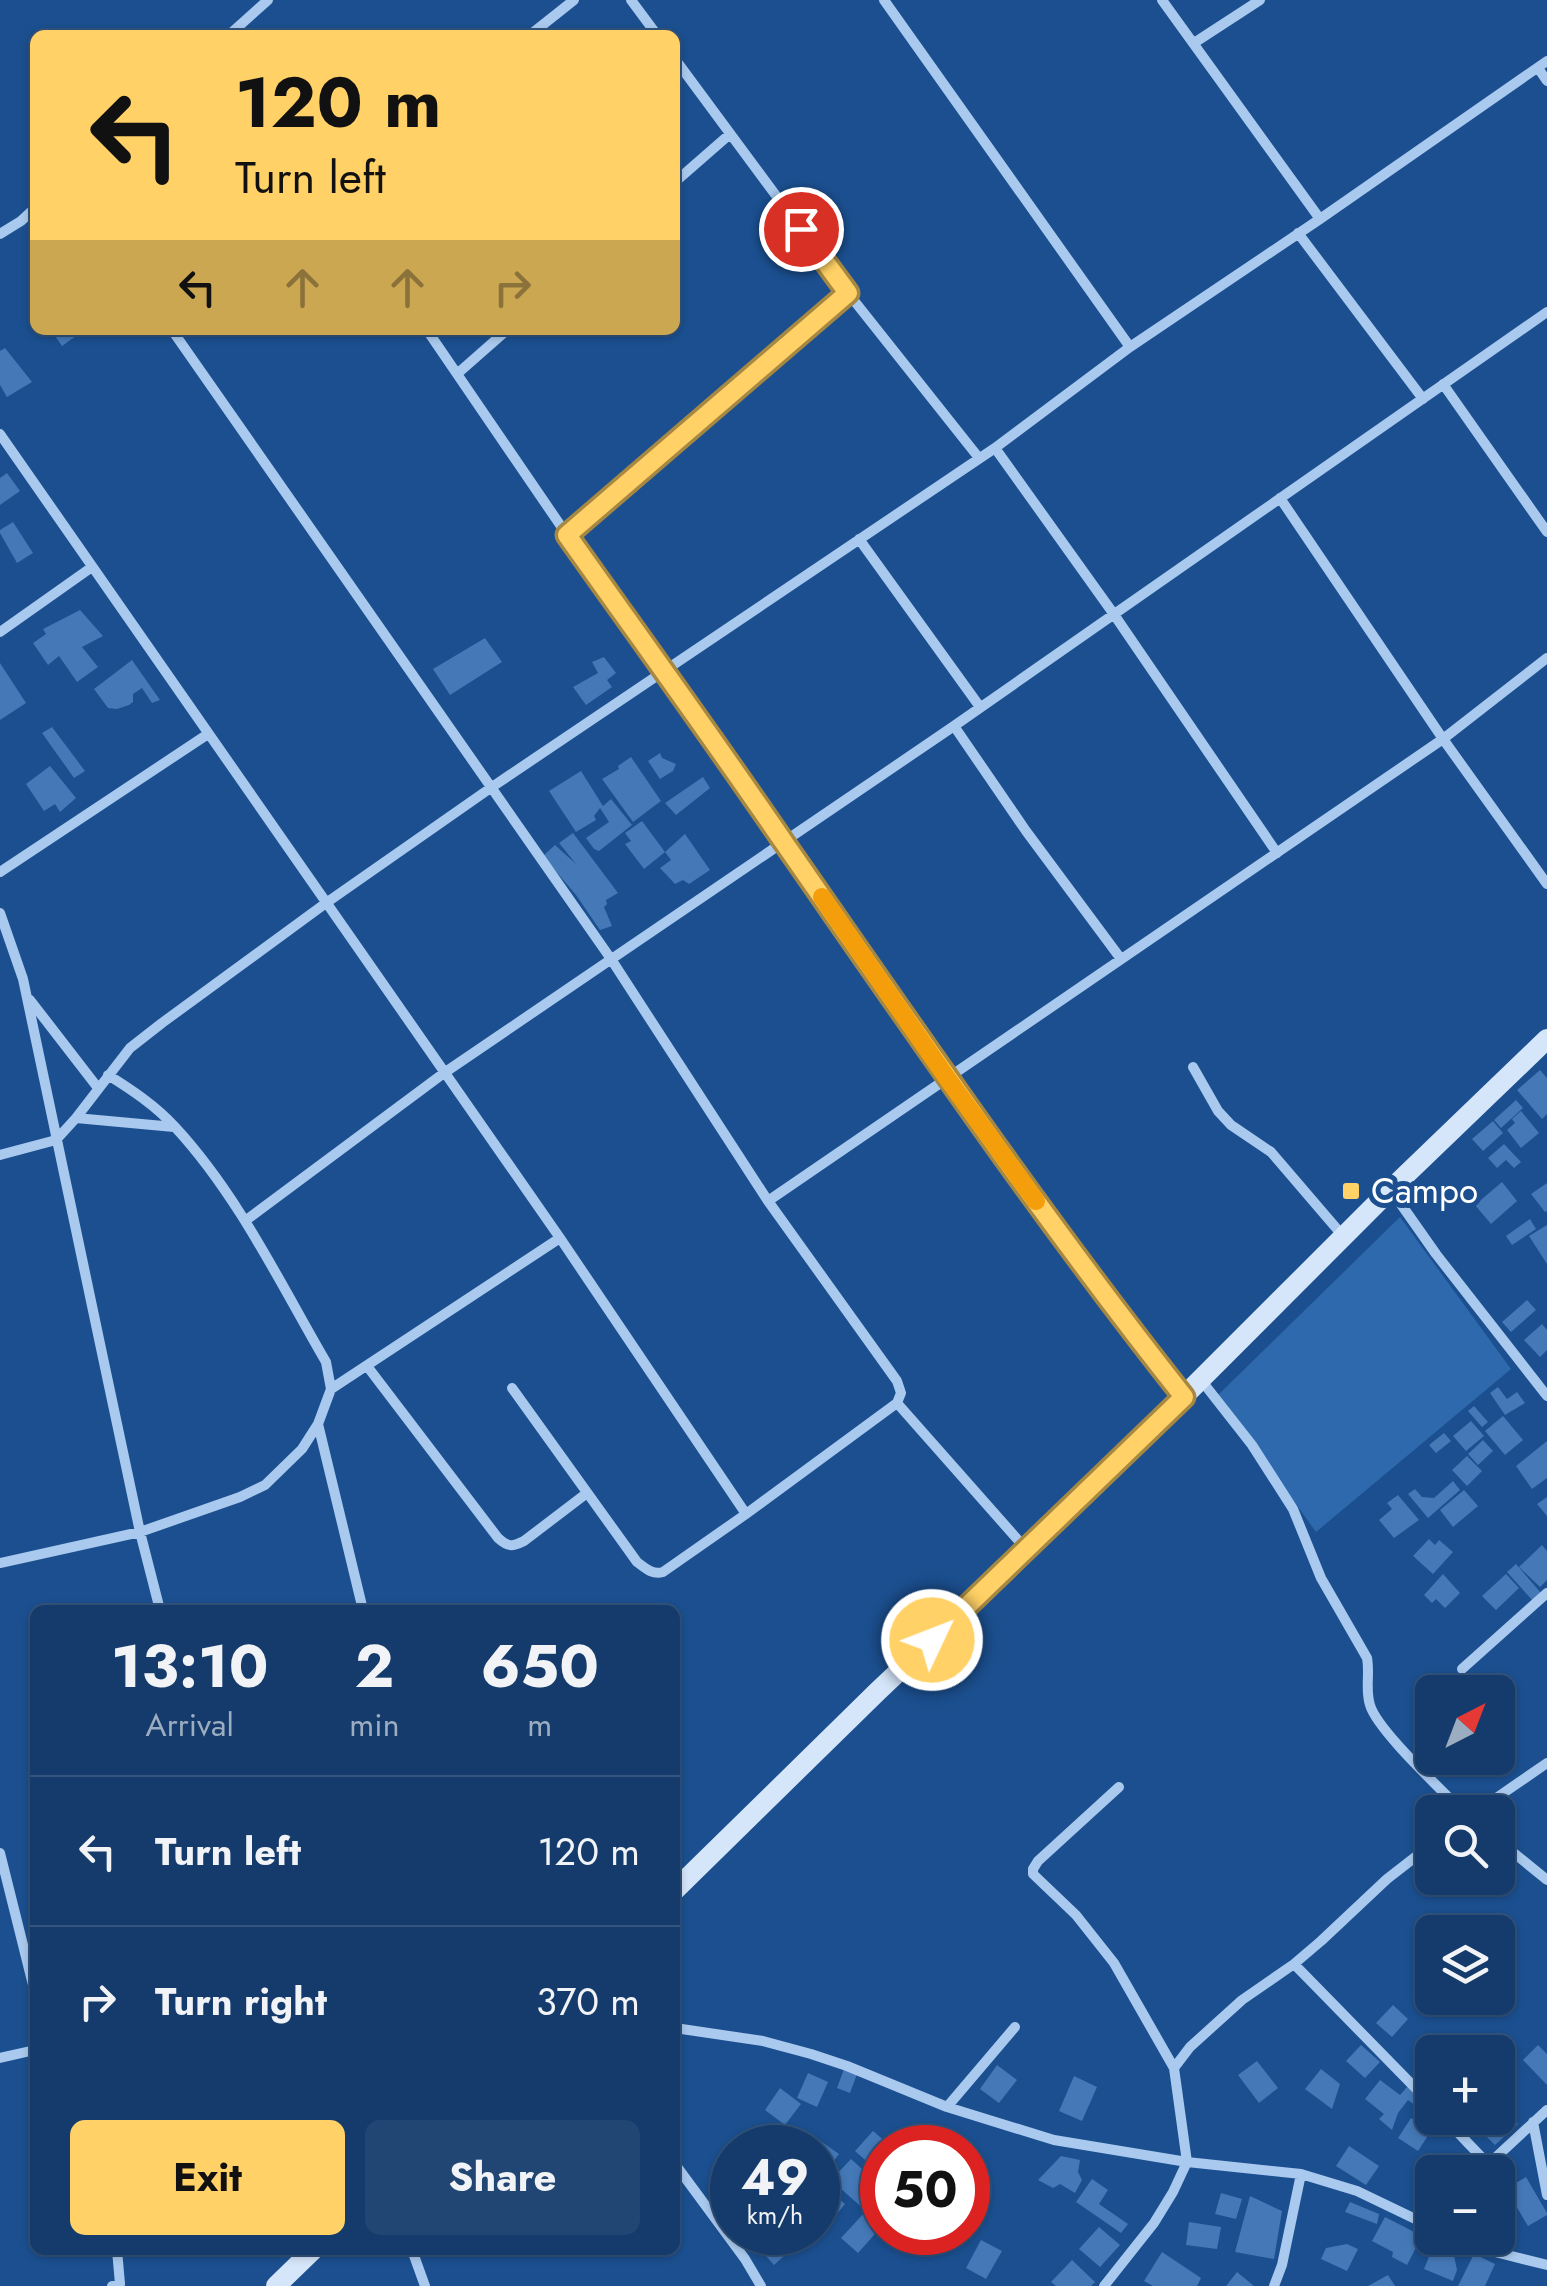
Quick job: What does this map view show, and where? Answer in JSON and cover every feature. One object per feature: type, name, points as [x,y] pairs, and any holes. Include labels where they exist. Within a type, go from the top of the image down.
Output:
[{"type":"main road","points":[[680,1885],[1547,1039]]},
{"type":"main road","points":[[276,2286],[308,2255]]},
{"type":"street","points":[[235,30],[268,0]]},
{"type":"street","points":[[536,30],[574,0]]},
{"type":"street","points":[[631,0],[653,30]]},
{"type":"street","points":[[884,0],[1130,347]]},
{"type":"street","points":[[1162,0],[1320,218]]},
{"type":"street","points":[[1194,43],[1260,0]]},
{"type":"street","points":[[0,1155],[56,1140],[130,1048],[326,903],[995,448],[1130,347],[1542,64],[1547,81]]},
{"type":"street","points":[[680,67],[848,293],[979,458]]},
{"type":"street","points":[[680,178],[730,134]]},
{"type":"street","points":[[0,234],[30,213]]},
{"type":"street","points":[[1298,233],[1422,399]]},
{"type":"street","points":[[567,535],[848,293]]},
{"type":"street","points":[[245,1221],[444,1073],[954,726],[1547,312]]},
{"type":"street","points":[[175,335],[611,960],[768,1201],[897,1381],[901,1393],[897,1403],[746,1514],[656,1574],[637,1562],[512,1388]]},
{"type":"street","points":[[430,335],[947,1078],[1116,1312],[1184,1397]]},
{"type":"street","points":[[457,374],[501,335]]},
{"type":"street","points":[[1444,384],[1547,532]]},
{"type":"street","points":[[0,434],[560,1238],[746,1514]]},
{"type":"street","points":[[995,448],[1113,612],[1276,853]]},
{"type":"street","points":[[1280,498],[1443,740],[1547,884]]},
{"type":"street","points":[[859,539],[980,707]]},
{"type":"street","points":[[0,632],[92,567]]},
{"type":"street","points":[[768,1201],[1443,740],[1547,658]]},
{"type":"street","points":[[954,726],[1121,959]]},
{"type":"street","points":[[0,872],[208,734]]},
{"type":"street","points":[[0,913],[27,996],[159,1605]]},
{"type":"street","points":[[0,955],[14,952]]},
{"type":"street","points":[[27,996],[98,1088]]},
{"type":"street","points":[[1193,1067],[1218,1111],[1271,1152],[1343,1237]]},
{"type":"street","points":[[0,1563],[140,1532],[265,1485],[302,1448],[318,1424],[331,1389],[326,1362],[245,1221],[175,1127],[139,1094],[108,1075]]},
{"type":"street","points":[[76,1118],[175,1127]]},
{"type":"street","points":[[1390,1190],[1547,1396]]},
{"type":"street","points":[[331,1389],[560,1238]]},
{"type":"street","points":[[367,1366],[506,1546],[524,1541],[587,1492]]},
{"type":"street","points":[[1200,1380],[1252,1444],[1293,1509],[1322,1578],[1367,1658],[1368,1702],[1373,1714],[1447,1795]]},
{"type":"street","points":[[897,1403],[1027,1549]]},
{"type":"street","points":[[318,1424],[362,1605]]},
{"type":"street","points":[[1462,1670],[1547,1593]]},
{"type":"street","points":[[1501,1795],[1547,1763]]},
{"type":"street","points":[[1104,2286],[1154,2223],[1186,2162],[1174,2068],[1114,1963],[1076,1915],[1033,1874],[1033,1869],[1118,1786]]},
{"type":"street","points":[[0,1853],[30,1973]]},
{"type":"street","points":[[1515,1854],[1547,1880]]},
{"type":"street","points":[[1174,2068],[1190,2047],[1242,2000],[1322,1942],[1415,1857]]},
{"type":"street","points":[[1294,1964],[1415,2088]]},
{"type":"street","points":[[946,2107],[1014,2028]]},
{"type":"street","points":[[680,2029],[724,2033],[811,2054],[946,2107],[1054,2140],[1186,2162],[1302,2174],[1358,2191],[1415,2217]]},
{"type":"street","points":[[0,2058],[30,2051]]},
{"type":"street","points":[[1498,2155],[1547,2110]]},
{"type":"street","points":[[1534,2122],[1547,2194]]},
{"type":"street","points":[[1458,2135],[1474,2155]]},
{"type":"street","points":[[680,2171],[761,2286]]},
{"type":"street","points":[[1274,2286],[1302,2174]]},
{"type":"street","points":[[117,2255],[118,2286]]},
{"type":"street","points":[[414,2255],[425,2286]]},
{"type":"street","points":[[1508,2255],[1547,2265]]},
{"type":"shaded area","points":[[1400,1217],[1511,1369],[1316,1532],[1218,1395]]},
{"type":"building","points":[[54,335],[75,335],[76,336],[62,346]]},
{"type":"building","points":[[5,348],[32,382],[7,397],[0,385],[0,351]]},
{"type":"building","points":[[7,473],[20,491],[0,505],[0,478]]},
{"type":"building","points":[[13,522],[33,553],[17,563],[0,533]]},
{"type":"building","points":[[80,610],[103,636],[82,647],[98,667],[77,682],[59,656],[48,665],[33,643],[46,634],[43,629]]},
{"type":"building","points":[[485,638],[502,662],[450,695],[433,669]]},
{"type":"building","points":[[604,657],[616,673],[607,680],[612,687],[586,705],[573,687],[598,673],[592,662]]},
{"type":"building","points":[[132,660],[160,700],[152,703],[142,688],[133,694],[129,705],[108,708],[94,689]]},
{"type":"building","points":[[0,663],[26,703],[0,720]]},
{"type":"building","points":[[52,727],[85,771],[74,778],[42,733]]},
{"type":"building","points":[[660,753],[676,764],[673,771],[660,779],[648,761]]},
{"type":"building","points":[[631,757],[661,801],[633,822],[602,779]]},
{"type":"building","points":[[50,766],[76,798],[60,812],[55,804],[44,811],[26,784]]},
{"type":"building","points":[[581,771],[603,806],[611,799],[632,825],[599,851],[586,838],[609,822],[600,808],[594,816],[596,820],[576,832],[549,791]]},
{"type":"building","points":[[703,777],[710,788],[676,815],[665,803]]},
{"type":"building","points":[[642,821],[665,852],[644,869],[625,844],[631,841],[625,833]]},
{"type":"building","points":[[573,833],[618,893],[606,900],[604,907],[612,926],[600,930],[543,856],[555,845],[576,864],[559,843]]},
{"type":"building","points":[[685,834],[710,870],[689,884],[683,880],[675,884],[660,868],[671,860],[665,852]]},
{"type":"building","points":[[1540,1070],[1547,1078],[1547,1114],[1542,1119],[1517,1090]]},
{"type":"building","points":[[1516,1100],[1523,1108],[1501,1128],[1494,1120]]},
{"type":"building","points":[[1521,1111],[1539,1133],[1521,1148],[1507,1130]]},
{"type":"building","points":[[1493,1121],[1503,1133],[1483,1151],[1472,1139]]},
{"type":"building","points":[[1504,1144],[1521,1162],[1514,1168],[1506,1160],[1497,1168],[1488,1158]]},
{"type":"building","points":[[1502,1182],[1517,1201],[1491,1224],[1475,1205]]},
{"type":"building","points":[[1547,1183],[1547,1211],[1545,1212],[1531,1194]]},
{"type":"building","points":[[1530,1219],[1536,1229],[1512,1245],[1506,1236]]},
{"type":"building","points":[[1547,1225],[1547,1264],[1529,1236]]},
{"type":"building","points":[[1527,1300],[1536,1310],[1511,1332],[1502,1322]]},
{"type":"building","points":[[1542,1324],[1547,1330],[1547,1350],[1540,1357],[1524,1340]]},
{"type":"building","points":[[1498,1387],[1507,1399],[1517,1392],[1525,1403],[1505,1415],[1490,1393]]},
{"type":"building","points":[[1474,1406],[1488,1422],[1482,1427],[1468,1411]]},
{"type":"building","points":[[1503,1416],[1523,1440],[1505,1455],[1485,1431]]},
{"type":"building","points":[[1471,1421],[1484,1436],[1466,1451],[1453,1436]]},
{"type":"building","points":[[1444,1433],[1451,1441],[1436,1453],[1429,1445]]},
{"type":"building","points":[[1483,1440],[1493,1451],[1478,1465],[1468,1454]]},
{"type":"building","points":[[1547,1441],[1547,1478],[1532,1489],[1516,1466]]},
{"type":"building","points":[[1467,1456],[1482,1471],[1467,1486],[1452,1470]]},
{"type":"building","points":[[1453,1481],[1460,1490],[1428,1518],[1408,1494],[1415,1489],[1422,1497],[1434,1498]]},
{"type":"building","points":[[1464,1490],[1478,1506],[1453,1527],[1440,1510]]},
{"type":"building","points":[[1398,1495],[1419,1520],[1394,1538],[1379,1520],[1392,1509],[1387,1503]]},
{"type":"building","points":[[1547,1497],[1547,1516],[1537,1504]]},
{"type":"building","points":[[1429,1539],[1435,1545],[1439,1540],[1453,1552],[1433,1574],[1413,1556]]},
{"type":"building","points":[[1542,1545],[1547,1551],[1547,1580],[1540,1587],[1519,1567]]},
{"type":"building","points":[[1516,1564],[1541,1593],[1533,1601],[1507,1572]]},
{"type":"building","points":[[1443,1574],[1460,1593],[1445,1608],[1424,1595]]},
{"type":"building","points":[[1506,1574],[1519,1588],[1496,1610],[1482,1596]]},
{"type":"building","points":[[1393,2005],[1408,2019],[1392,2037],[1376,2023]]},
{"type":"building","points":[[1361,2045],[1380,2062],[1365,2078],[1346,2061]]},
{"type":"building","points":[[1538,2045],[1547,2054],[1547,2085],[1523,2060]]},
{"type":"building","points":[[1257,2061],[1278,2088],[1259,2103],[1238,2075]]},
{"type":"building","points":[[997,2065],[1017,2080],[999,2103],[980,2089]]},
{"type":"building","points":[[844,2069],[857,2074],[850,2093],[837,2088]]},
{"type":"building","points":[[1321,2069],[1340,2084],[1332,2109],[1305,2089]]},
{"type":"building","points":[[808,2073],[828,2082],[817,2107],[797,2098]]},
{"type":"building","points":[[1074,2076],[1097,2087],[1082,2121],[1059,2111]]},
{"type":"building","points":[[1380,2080],[1400,2095],[1408,2086],[1415,2093],[1415,2105],[1408,2100],[1392,2130],[1379,2119],[1384,2114],[1365,2099]]},
{"type":"building","points":[[780,2088],[801,2104],[785,2125],[765,2110]]},
{"type":"building","points":[[1411,2118],[1415,2121],[1415,2135],[1428,2135],[1418,2151],[1398,2138]]},
{"type":"building","points":[[1485,2135],[1506,2135],[1495,2145]]},
{"type":"building","points":[[1349,2146],[1379,2166],[1366,2185],[1336,2166]]},
{"type":"building","points":[[1061,2156],[1080,2160],[1078,2172],[1082,2180],[1075,2193],[1060,2184],[1053,2188],[1038,2180]]},
{"type":"building","points":[[851,2159],[860,2167],[860,2206],[840,2188],[840,2171]]},
{"type":"building","points":[[1526,2177],[1547,2215],[1528,2226],[1515,2204],[1515,2184]]},
{"type":"building","points":[[1092,2179],[1108,2190],[1099,2204],[1128,2224],[1121,2233],[1076,2202]]},
{"type":"building","points":[[1221,2193],[1242,2199],[1236,2219],[1215,2214]]},
{"type":"building","points":[[1250,2196],[1282,2211],[1274,2259],[1235,2252]]},
{"type":"building","points":[[1350,2202],[1379,2214],[1377,2224],[1345,2212]]},
{"type":"building","points":[[860,2217],[858,2253],[841,2238]]},
{"type":"building","points":[[1385,2217],[1415,2232],[1415,2250],[1407,2265],[1372,2241]]},
{"type":"building","points":[[1189,2222],[1221,2227],[1217,2249],[1186,2245]]},
{"type":"building","points":[[1099,2227],[1120,2245],[1100,2267],[1079,2249]]},
{"type":"building","points":[[1347,2244],[1358,2249],[1347,2271],[1321,2259],[1326,2248]]},
{"type":"building","points":[[990,2245],[1002,2251],[986,2279],[966,2268],[973,2255],[990,2255]]},
{"type":"building","points":[[1162,2252],[1201,2278],[1197,2286],[1153,2286],[1144,2281]]},
{"type":"building","points":[[765,2255],[785,2255],[774,2265]]},
{"type":"building","points":[[1430,2255],[1454,2255],[1457,2270],[1453,2281],[1424,2269]]},
{"type":"building","points":[[1474,2255],[1495,2264],[1485,2286],[1458,2286]]},
{"type":"building","points":[[1072,2260],[1095,2282],[1091,2286],[1056,2286],[1051,2282]]},
{"type":"building","points":[[1237,2272],[1254,2286],[1226,2286]]},
{"type":"building","points":[[1388,2275],[1395,2286],[1368,2286]]},
{"type":"slow traffic","points":[[822,897],[1036,1201]]},
{"type":"place","name":"Campo","points":[[1351,1191]]},
{"type":"route","points":[[801,229],[848,293],[567,535],[947,1078],[1116,1312],[1184,1397],[932,1640]]}]
